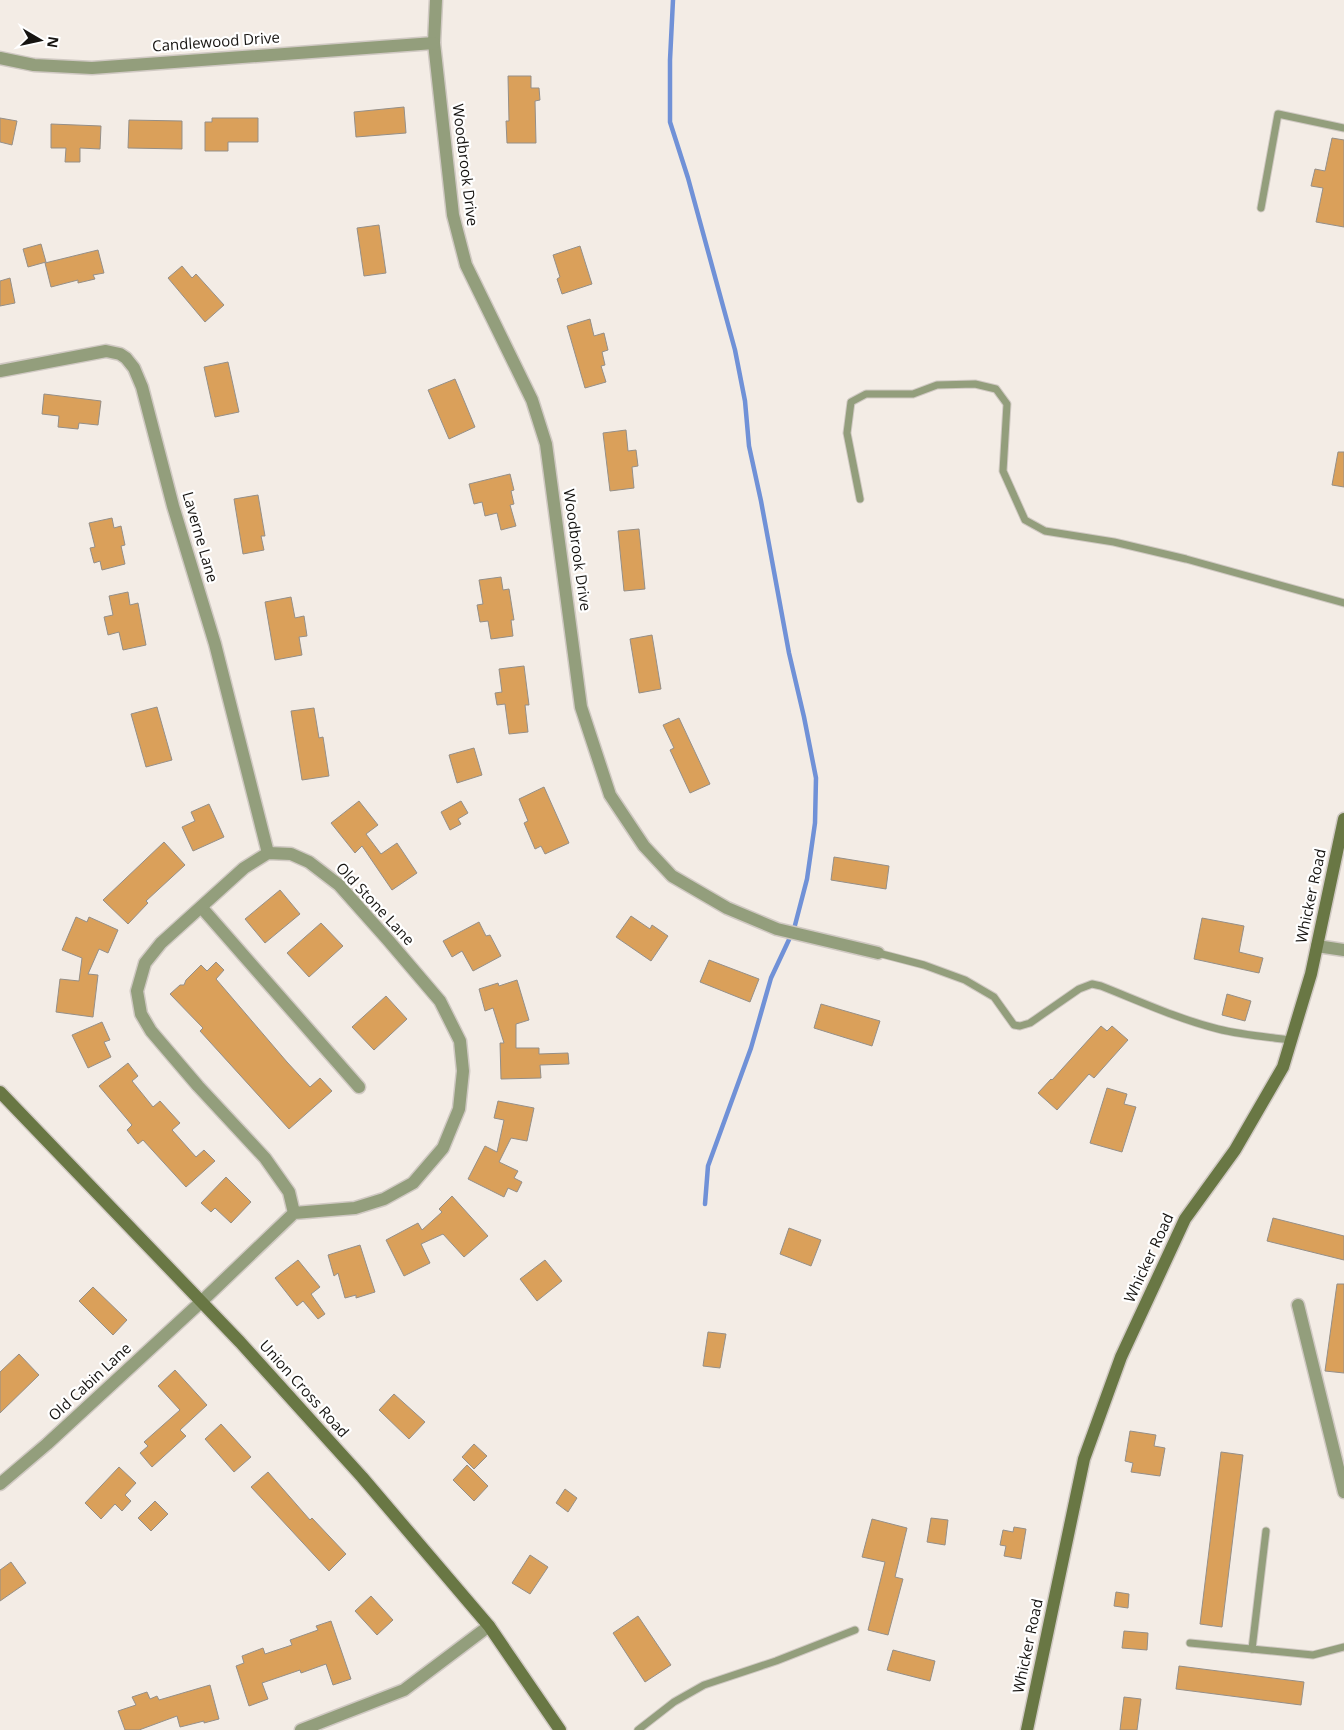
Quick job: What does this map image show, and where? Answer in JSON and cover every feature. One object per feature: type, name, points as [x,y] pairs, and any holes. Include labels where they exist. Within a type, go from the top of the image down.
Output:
[{"type":"street","name":"Woodbrook Drive","points":[[436,0],[434,43],[452,215],[466,265],[532,400],[546,444],[581,707],[610,795],[644,846],[672,876],[727,908],[777,929],[878,953]]},
{"type":"street","name":"Candlewood Drive","points":[[0,58],[34,65],[92,68],[434,43]]},
{"type":"street","name":"Laverne Lane","points":[[0,371],[106,351],[120,354],[134,368],[142,388],[173,506],[215,644],[268,854]]},
{"type":"street","name":"Whicker Road","points":[[1026,1730],[1084,1459],[1121,1356],[1185,1219],[1235,1150],[1283,1067],[1311,974],[1344,820]]},
{"type":"street","points":[[201,1302],[294,1213],[289,1192],[265,1158],[198,1086],[152,1031],[141,1014],[137,991],[145,963],[161,944],[244,868],[268,854]]},
{"type":"street","name":"Old Stone Lane","points":[[268,854],[291,854],[309,862],[339,885],[440,1001],[460,1041],[463,1071],[459,1110],[443,1148],[413,1183],[384,1199],[355,1208],[294,1213]]},
{"type":"street","points":[[202,908],[359,1088]]},
{"type":"street","points":[[1317,946],[1344,950]]},
{"type":"street","name":"Union Cross Road","points":[[0,1092],[240,1342],[362,1477],[489,1626],[560,1730]]},
{"type":"street","name":"Old Cabin Lane","points":[[0,1484],[47,1444],[201,1302]]},
{"type":"street","points":[[1298,1305],[1344,1492]]},
{"type":"street","points":[[301,1730],[404,1690],[489,1626]]},
{"type":"lane","points":[[1261,208],[1278,114],[1344,128]]},
{"type":"lane","points":[[860,499],[847,433],[851,402],[866,394],[914,394],[937,385],[975,384],[996,389],[1007,404],[1003,471],[1025,520],[1045,531],[1114,542],[1186,559],[1344,603]]},
{"type":"lane","points":[[878,953],[924,965],[965,980],[994,997],[1014,1024],[1020,1026],[1030,1023],[1080,989],[1092,984],[1179,1017],[1217,1029],[1291,1040]]},
{"type":"lane","points":[[1252,1649],[1266,1531]]},
{"type":"lane","points":[[638,1730],[674,1702],[704,1685],[776,1661],[855,1630]]},
{"type":"lane","points":[[1190,1643],[1314,1655],[1344,1647]]},
{"type":"building","points":[[508,76],[531,76],[531,88],[539,88],[540,100],[535,101],[536,143],[507,143],[506,121],[509,121]]},
{"type":"building","points":[[404,107],[406,133],[356,137],[354,112]]},
{"type":"building","points":[[0,118],[17,121],[12,145],[0,142]]},
{"type":"building","points":[[212,118],[258,118],[258,142],[228,142],[228,151],[205,151],[205,122],[212,122]]},
{"type":"building","points":[[129,120],[182,121],[182,149],[128,148]]},
{"type":"building","points":[[51,124],[101,126],[100,149],[80,148],[80,162],[65,162],[66,148],[51,148]]},
{"type":"building","points":[[1332,138],[1344,140],[1344,227],[1316,222],[1323,188],[1311,186],[1315,169],[1325,171]]},
{"type":"building","points":[[379,225],[386,273],[364,276],[357,228]]},
{"type":"building","points":[[41,244],[46,262],[28,267],[23,249]]},
{"type":"building","points":[[580,246],[592,284],[562,294],[557,279],[560,277],[553,255]]},
{"type":"building","points":[[98,250],[104,273],[93,275],[95,279],[78,283],[78,280],[51,287],[45,263]]},
{"type":"building","points":[[182,266],[192,278],[196,274],[224,305],[205,322],[168,278]]},
{"type":"building","points":[[10,278],[15,303],[0,306],[0,281]]},
{"type":"building","points":[[590,319],[594,336],[604,333],[608,350],[602,352],[605,365],[601,366],[606,382],[585,388],[567,326]]},
{"type":"building","points":[[228,362],[239,412],[215,417],[204,367]]},
{"type":"building","points":[[455,379],[475,427],[449,439],[428,390]]},
{"type":"building","points":[[44,394],[101,401],[98,425],[79,423],[78,429],[58,427],[59,416],[42,414]]},
{"type":"building","points":[[626,430],[628,451],[636,450],[638,466],[632,467],[634,488],[610,491],[603,433]]},
{"type":"building","points":[[1338,452],[1344,452],[1344,487],[1332,485]]},
{"type":"building","points":[[510,474],[514,490],[511,491],[514,504],[510,505],[516,526],[501,530],[497,513],[485,516],[482,502],[474,504],[469,484]]},
{"type":"building","points":[[258,495],[265,536],[261,536],[264,550],[243,554],[234,499]]},
{"type":"building","points":[[112,518],[114,528],[121,526],[125,545],[121,546],[125,564],[102,570],[100,561],[94,563],[90,548],[95,547],[89,523]]},
{"type":"building","points":[[639,529],[645,589],[624,591],[618,531]]},
{"type":"building","points":[[501,577],[503,590],[509,589],[514,620],[511,620],[513,636],[491,639],[488,621],[480,622],[477,605],[483,604],[479,580]]},
{"type":"building","points":[[128,592],[130,605],[138,603],[146,645],[123,650],[119,632],[108,635],[104,617],[113,615],[109,596]]},
{"type":"building","points":[[291,597],[295,618],[304,616],[307,636],[299,637],[302,655],[275,660],[265,602]]},
{"type":"building","points":[[652,635],[661,689],[639,693],[630,639]]},
{"type":"building","points":[[524,666],[529,705],[525,705],[528,732],[509,734],[505,704],[497,705],[495,693],[502,692],[499,669]]},
{"type":"building","points":[[157,707],[172,760],[146,767],[131,714]]},
{"type":"building","points":[[314,708],[319,738],[323,737],[329,776],[302,780],[291,711]]},
{"type":"building","points":[[679,718],[710,784],[690,793],[670,750],[674,748],[663,725]]},
{"type":"building","points":[[474,748],[482,775],[457,783],[449,755]]},
{"type":"building","points":[[544,787],[569,843],[545,854],[541,846],[535,849],[524,823],[528,821],[519,799]]},
{"type":"building","points":[[359,801],[378,825],[366,834],[381,854],[397,843],[417,873],[392,890],[362,846],[355,853],[331,823]]},
{"type":"building","points":[[461,801],[468,813],[458,819],[461,824],[450,830],[441,812]]},
{"type":"building","points":[[209,804],[224,837],[193,851],[182,827],[195,821],[191,812]]},
{"type":"building","points":[[164,842],[185,865],[146,901],[148,903],[128,924],[103,900]]},
{"type":"building","points":[[834,857],[889,866],[886,889],[831,880]]},
{"type":"building","points":[[280,890],[300,914],[265,943],[245,919]]},
{"type":"building","points":[[631,916],[650,929],[652,925],[668,936],[651,961],[616,937]]},
{"type":"building","points":[[76,917],[87,922],[89,917],[118,930],[108,953],[99,949],[88,974],[98,975],[93,1017],[56,1012],[60,979],[79,981],[82,958],[62,950]]},
{"type":"building","points":[[1202,918],[1244,926],[1239,952],[1263,958],[1259,973],[1194,959]]},
{"type":"building","points":[[479,922],[486,936],[490,935],[501,956],[473,971],[462,951],[452,957],[443,941]]},
{"type":"building","points":[[321,923],[343,946],[309,977],[287,953]]},
{"type":"building","points":[[709,960],[759,979],[750,1002],[700,982]]},
{"type":"building","points":[[216,962],[224,970],[216,979],[287,1062],[310,1087],[320,1078],[332,1091],[289,1129],[200,1031],[203,1028],[170,994],[180,985],[184,985],[186,980],[201,965],[207,971]]},
{"type":"building","points":[[517,980],[529,1020],[516,1024],[516,1048],[539,1048],[539,1054],[568,1053],[569,1064],[540,1065],[541,1078],[501,1079],[500,1043],[504,1043],[493,1008],[485,1011],[479,989],[498,983],[499,986]]},
{"type":"building","points":[[1227,994],[1251,1001],[1245,1021],[1222,1015]]},
{"type":"building","points":[[386,996],[407,1019],[374,1050],[352,1027]]},
{"type":"building","points":[[821,1004],[880,1021],[872,1046],[814,1028]]},
{"type":"building","points":[[102,1022],[110,1040],[104,1042],[111,1057],[88,1068],[72,1035]]},
{"type":"building","points":[[1101,1026],[1107,1031],[1112,1026],[1128,1040],[1094,1078],[1089,1074],[1057,1110],[1038,1093]]},
{"type":"building","points":[[128,1063],[138,1076],[132,1081],[153,1107],[160,1101],[180,1123],[172,1130],[196,1157],[204,1150],[215,1161],[186,1187],[143,1140],[138,1144],[127,1130],[132,1125],[99,1086]]},
{"type":"building","points":[[1107,1088],[1127,1094],[1124,1104],[1136,1107],[1122,1152],[1090,1143]]},
{"type":"building","points":[[498,1101],[534,1108],[527,1141],[511,1138],[499,1162],[518,1171],[514,1178],[522,1182],[517,1192],[508,1188],[504,1197],[468,1179],[485,1146],[497,1152],[504,1120],[494,1118]]},
{"type":"building","points":[[226,1177],[251,1202],[231,1223],[215,1208],[211,1212],[201,1203]]},
{"type":"building","points":[[452,1196],[488,1236],[464,1257],[443,1234],[421,1244],[430,1263],[404,1276],[386,1240],[418,1223],[422,1230],[442,1212],[439,1209]]},
{"type":"building","points":[[1273,1218],[1344,1236],[1344,1260],[1267,1241]]},
{"type":"building","points":[[789,1228],[821,1240],[811,1266],[780,1254]]},
{"type":"building","points":[[360,1245],[375,1292],[356,1298],[356,1295],[345,1298],[338,1273],[334,1276],[328,1255]]},
{"type":"building","points":[[298,1260],[320,1287],[311,1294],[325,1314],[318,1319],[303,1301],[297,1306],[275,1278]]},
{"type":"building","points":[[545,1260],[562,1281],[537,1301],[520,1279]]},
{"type":"building","points":[[1337,1284],[1344,1284],[1344,1373],[1325,1371]]},
{"type":"building","points":[[93,1287],[127,1320],[113,1335],[79,1301]]},
{"type":"building","points":[[708,1332],[726,1334],[720,1368],[703,1366]]},
{"type":"building","points":[[19,1354],[39,1375],[0,1413],[0,1372]]},
{"type":"building","points":[[175,1370],[207,1405],[180,1430],[186,1436],[152,1467],[140,1453],[148,1446],[144,1442],[180,1410],[158,1386]]},
{"type":"building","points":[[394,1394],[425,1422],[409,1439],[379,1410]]},
{"type":"building","points":[[221,1424],[251,1457],[234,1472],[205,1439]]},
{"type":"building","points":[[1130,1431],[1156,1435],[1154,1446],[1165,1448],[1160,1476],[1131,1472],[1133,1463],[1125,1461]]},
{"type":"building","points":[[474,1444],[487,1456],[474,1469],[462,1457]]},
{"type":"building","points":[[1221,1452],[1243,1455],[1222,1627],[1200,1624]]},
{"type":"building","points":[[467,1465],[488,1486],[474,1501],[453,1480]]},
{"type":"building","points":[[119,1467],[136,1483],[125,1495],[131,1501],[122,1511],[115,1504],[101,1519],[85,1503]]},
{"type":"building","points":[[268,1472],[310,1520],[312,1518],[346,1554],[329,1571],[251,1487]]},
{"type":"building","points":[[565,1489],[577,1498],[568,1512],[556,1503]]},
{"type":"building","points":[[155,1501],[168,1514],[151,1531],[138,1518]]},
{"type":"building","points":[[931,1518],[948,1520],[945,1545],[927,1542]]},
{"type":"building","points":[[872,1519],[907,1528],[895,1577],[903,1579],[888,1635],[868,1630],[885,1562],[862,1557]]},
{"type":"building","points":[[1014,1527],[1026,1529],[1021,1559],[1004,1556],[1006,1546],[1000,1545],[1003,1530],[1013,1532]]},
{"type":"building","points":[[530,1555],[548,1567],[530,1594],[512,1583]]},
{"type":"building","points":[[11,1562],[26,1583],[0,1601],[0,1570]]},
{"type":"building","points":[[1116,1592],[1129,1594],[1128,1608],[1114,1606]]},
{"type":"building","points":[[371,1596],[393,1620],[377,1635],[355,1611]]},
{"type":"building","points":[[638,1616],[671,1665],[645,1682],[613,1633]]},
{"type":"building","points":[[331,1621],[351,1679],[333,1685],[326,1664],[301,1673],[300,1670],[262,1683],[268,1699],[249,1706],[236,1666],[244,1663],[242,1656],[263,1648],[265,1654],[292,1645],[290,1640],[318,1630],[316,1626]]},
{"type":"building","points":[[1124,1631],[1148,1633],[1147,1650],[1122,1648]]},
{"type":"building","points":[[893,1650],[935,1661],[930,1681],[887,1670]]},
{"type":"building","points":[[1179,1666],[1304,1682],[1301,1705],[1176,1689]]},
{"type":"building","points":[[210,1685],[219,1719],[180,1727],[177,1716],[139,1730],[125,1730],[118,1711],[136,1705],[132,1697],[147,1692],[150,1699],[157,1696],[159,1700]]},
{"type":"building","points":[[1124,1697],[1141,1699],[1137,1730],[1120,1730]]},
{"type":"waterway","points":[[673,0],[670,60],[670,122],[688,178],[735,350],[745,401],[749,446],[789,653],[816,778],[815,823],[807,879],[794,929],[771,978],[751,1048],[708,1166],[705,1204]]}]
